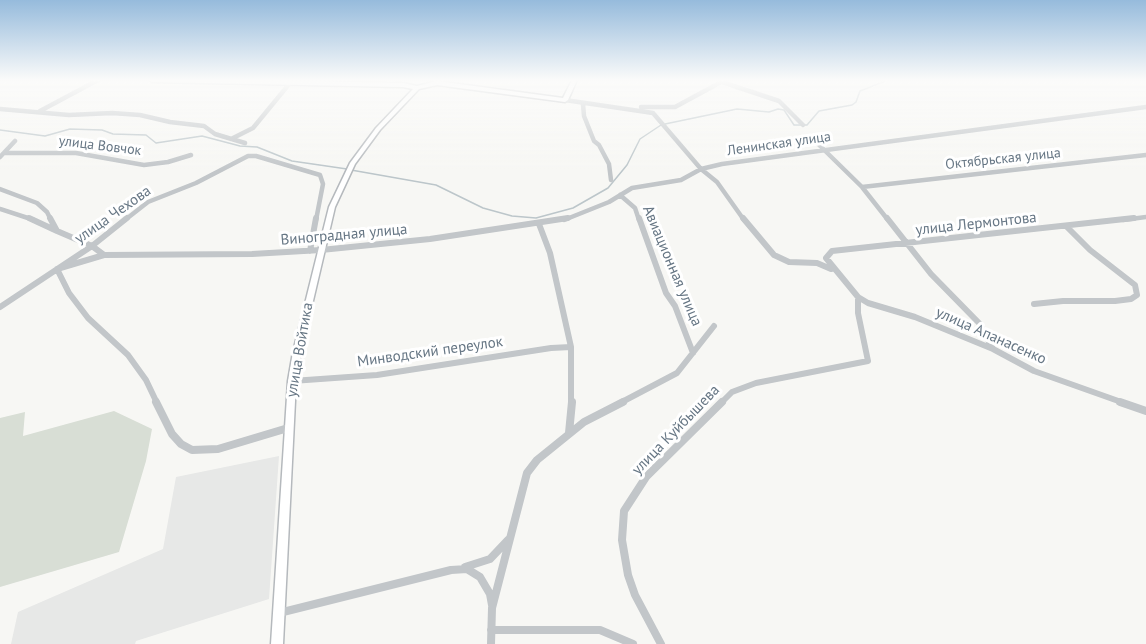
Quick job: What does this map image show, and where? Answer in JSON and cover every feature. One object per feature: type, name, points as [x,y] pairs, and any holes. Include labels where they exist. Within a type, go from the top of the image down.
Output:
[{"type":"main road","name":"улица Войтика","points":[[277,644],[288,428],[297,352],[332,207],[352,164],[378,129],[396,110]]},
{"type":"street","points":[[21,110],[69,115],[111,113],[140,115],[170,122],[204,126],[215,134],[244,143]]},
{"type":"street","points":[[231,139],[253,128],[268,110]]},
{"type":"street","points":[[584,110],[594,141],[599,145],[609,164],[611,180]]},
{"type":"street","points":[[641,110],[653,113],[701,169],[717,182],[754,234],[774,255],[789,262],[817,263],[834,270]]},
{"type":"street","points":[[790,110],[803,124]]},
{"type":"street","name":"Ленинская улица","points":[[701,169],[722,164],[1123,110]]},
{"type":"street","points":[[812,138],[862,187],[931,274],[979,323],[993,349]]},
{"type":"street","points":[[2,155],[15,141]]},
{"type":"street","name":"улица Вовчок","points":[[2,155],[76,153],[144,165],[168,162],[192,155]]},
{"type":"street","name":"Октябрьская улица","points":[[862,187],[1146,154]]},
{"type":"street","name":"улица Чехова","points":[[0,307],[92,246],[148,202],[196,183],[248,156],[256,156],[320,175],[323,184],[310,250]]},
{"type":"street","name":"Виноградная улица","points":[[57,269],[104,255],[252,254],[321,250],[430,239],[539,224],[564,220],[588,212],[639,186],[681,180],[701,169]]},
{"type":"street","points":[[0,189],[37,203],[47,212],[57,231]]},
{"type":"street","name":"Авиационная улица","points":[[620,195],[635,208],[666,293],[675,306],[693,352]]},
{"type":"street","points":[[0,209],[37,221],[92,246],[104,255]]},
{"type":"street","name":"улица Лермонтова","points":[[834,270],[826,258],[832,251],[1146,217]]},
{"type":"street","points":[[539,224],[550,253],[571,347],[573,383],[569,434]]},
{"type":"street","points":[[1034,304],[1063,301],[1115,301],[1131,299],[1137,295],[1135,285],[1090,250],[1066,227]]},
{"type":"street","points":[[57,269],[69,293],[88,318],[128,355],[146,380],[172,434],[181,444],[192,450],[218,449],[288,428]]},
{"type":"street","name":"улица Апанасенко","points":[[834,270],[858,297],[879,307],[915,317],[993,349],[1034,371],[1146,411]]},
{"type":"street","name":"улица Куйбышева","points":[[661,644],[635,595],[628,575],[622,540],[624,511],[630,500],[646,477],[732,392],[756,382],[868,361],[858,313],[858,297]]},
{"type":"street","name":"Авиационная улица","points":[[492,608],[527,473],[537,460],[584,422],[677,373],[714,326]]},
{"type":"street","name":"Минводский переулок","points":[[292,381],[376,375],[551,348],[571,347]]},
{"type":"street","points":[[279,613],[490,559],[509,540]]},
{"type":"street","points":[[451,570],[467,569],[480,576],[490,594],[491,644]]},
{"type":"street","points":[[492,630],[600,630],[633,644]]},
{"type":"shaded area","points":[[114,411],[152,429],[146,461],[119,552],[0,587],[0,418],[25,412],[23,436]]},
{"type":"shaded area","points":[[279,456],[269,599],[136,641],[135,644],[11,644],[18,612],[163,549],[176,477]]},
{"type":"waterway","points":[[665,124],[732,110]]},
{"type":"waterway","points":[[748,110],[769,112],[775,110]]},
{"type":"waterway","points":[[784,110],[794,125],[807,125],[819,111],[824,110]]},
{"type":"waterway","points":[[351,170],[436,185],[483,208],[512,216],[536,218],[573,208],[608,188],[627,165],[640,139],[661,125]]},
{"type":"waterway","points":[[0,130],[45,136],[70,129],[102,130],[113,134],[146,135],[156,143],[202,136],[240,146],[257,147],[292,161],[347,169]]}]
